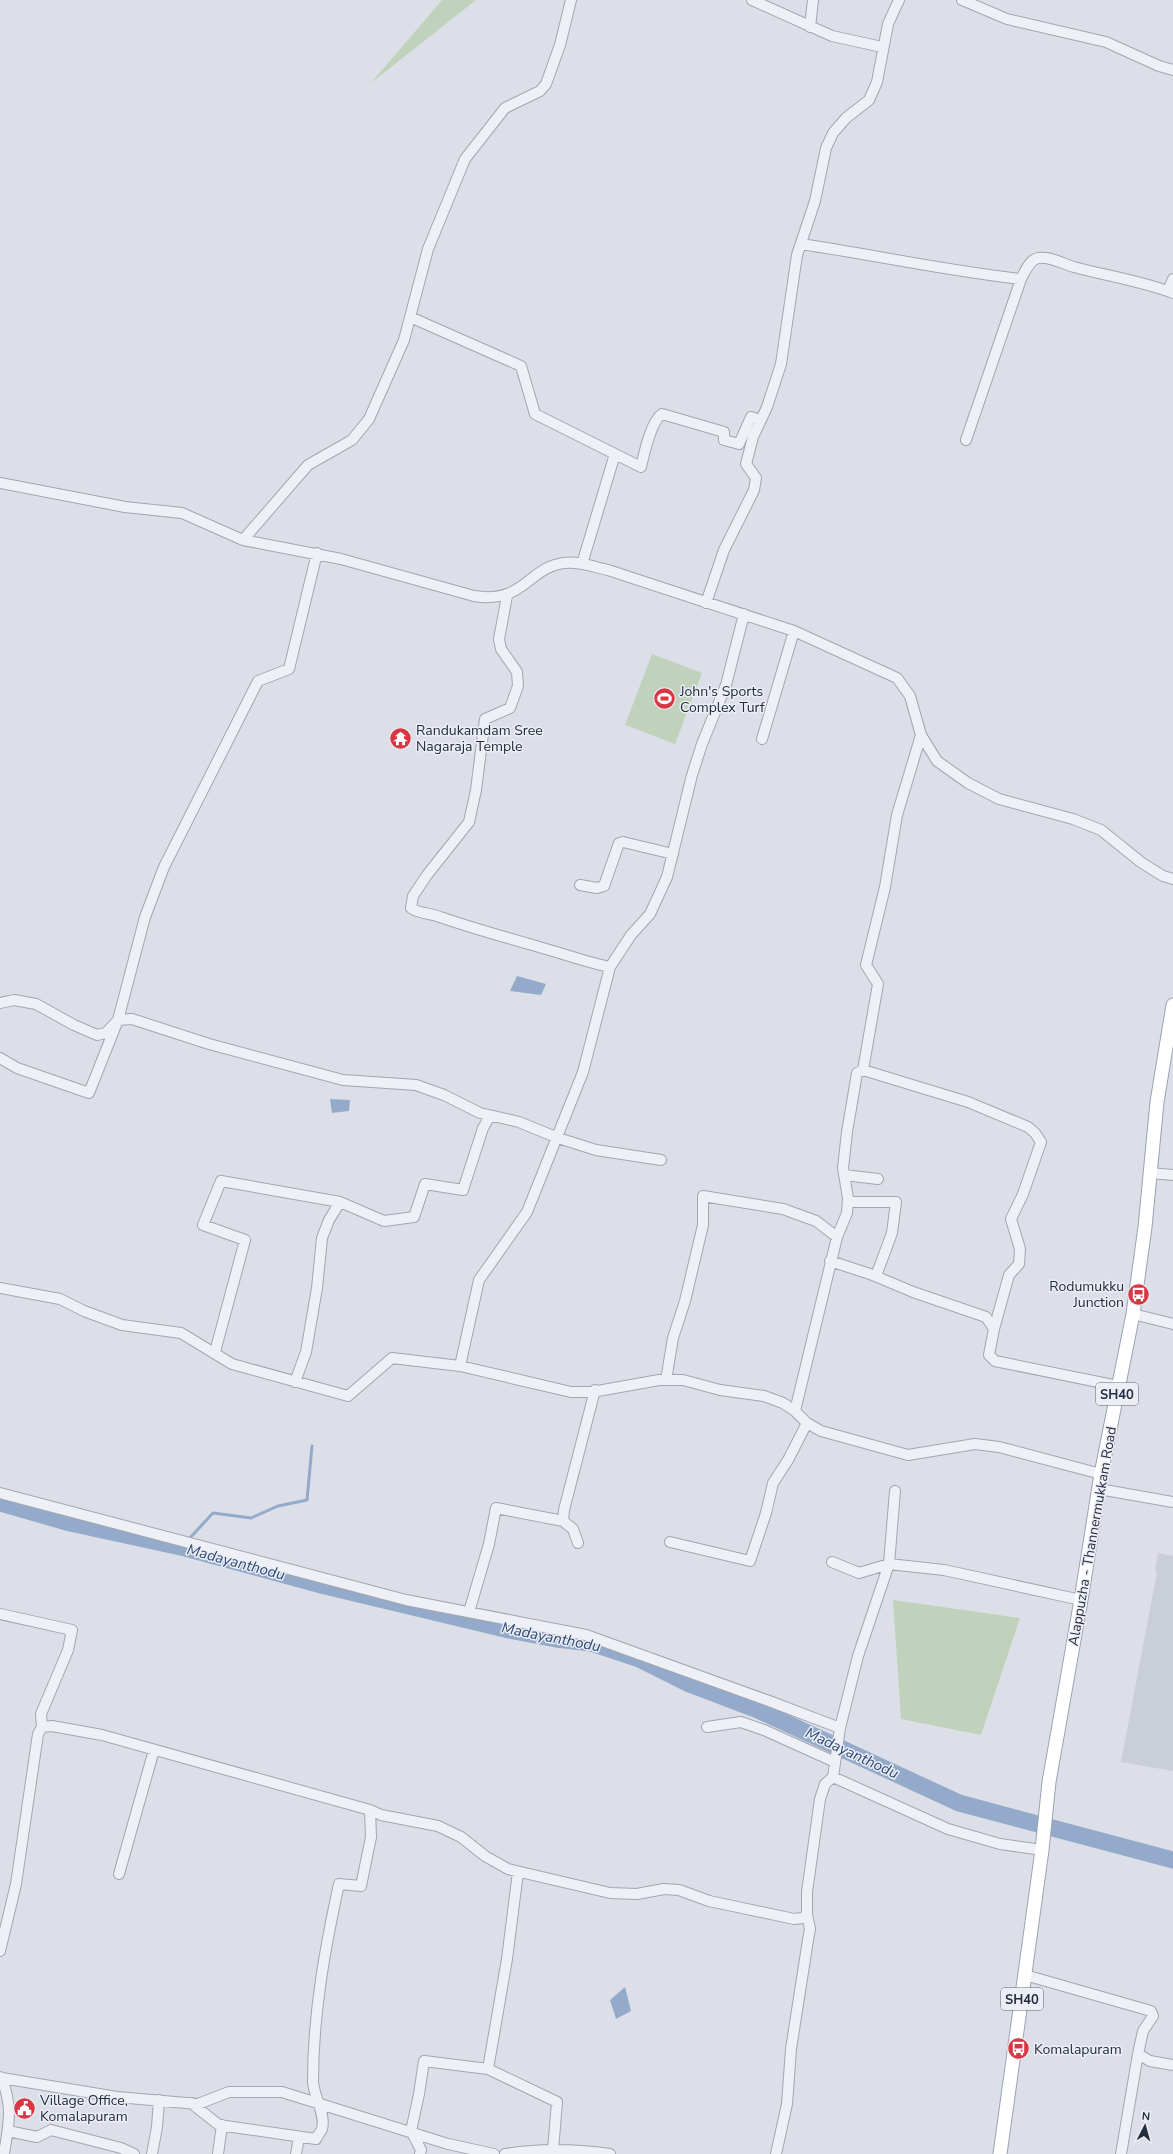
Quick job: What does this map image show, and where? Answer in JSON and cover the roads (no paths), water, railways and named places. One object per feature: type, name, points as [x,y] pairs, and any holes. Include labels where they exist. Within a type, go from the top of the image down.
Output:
[{"type":"main road","name":"Alappuzha - Thannermukkam Road","points":[[1042,1847],[1049,1782],[1081,1600],[1101,1474],[1133,1314],[1145,1227],[1156,1102],[1173,1005]]},
{"type":"main road","name":"SH40","points":[[1000,2154],[1042,1847]]},
{"type":"street","points":[[243,540],[308,465],[352,440],[369,419],[404,340],[428,249],[466,159],[506,108],[540,91],[546,84],[560,45],[571,0]]},
{"type":"street","points":[[752,0],[832,36],[882,47]]},
{"type":"street","points":[[810,27],[813,0]]},
{"type":"street","points":[[706,603],[724,550],[754,490],[756,478],[746,464],[753,437],[775,386],[781,364],[797,255],[815,201],[826,148],[833,133],[846,118],[869,100],[877,82],[882,47],[888,24],[899,0]]},
{"type":"street","points":[[962,0],[1007,19],[1106,42],[1159,66],[1173,70]]},
{"type":"street","points":[[801,244],[880,256],[929,266],[1021,279]]},
{"type":"street","points":[[966,440],[1021,279],[1030,262],[1036,259],[1045,258],[1075,267],[1147,284],[1170,292],[1173,279]]},
{"type":"street","points":[[410,317],[520,366],[535,414],[641,467],[652,430],[658,417],[662,414],[724,432],[724,440],[739,444],[751,417],[760,420]]},
{"type":"street","points":[[582,564],[615,454]]},
{"type":"street","points":[[0,483],[126,507],[182,513],[243,540],[317,553],[381,568],[474,596],[490,599],[507,596],[520,589],[548,568],[565,563],[582,564],[608,570],[706,603],[744,614],[794,631],[874,670],[897,678],[910,696],[921,735],[937,761],[968,783],[999,799],[1073,819],[1101,830],[1142,863],[1163,876],[1173,879]]},
{"type":"street","points":[[0,1058],[16,1068],[89,1093],[118,1020],[145,917],[164,867],[258,681],[289,669],[317,553]]},
{"type":"street","points":[[507,596],[499,640],[501,649],[517,672],[518,686],[510,708],[485,719],[476,790],[469,822],[427,875],[413,896],[411,908],[417,912],[435,915],[479,931],[537,946],[584,962],[610,967]]},
{"type":"street","points":[[460,1366],[479,1280],[528,1212],[545,1165],[558,1138],[583,1072],[610,967],[631,935],[650,914],[667,878],[692,775],[702,744],[726,685],[744,614]]},
{"type":"street","points":[[762,738],[794,631]]},
{"type":"street","points":[[863,1070],[878,984],[866,965],[885,887],[897,815],[921,735]]},
{"type":"street","points":[[580,885],[597,888],[604,886],[619,843],[673,854]]},
{"type":"street","points":[[0,1003],[14,1000],[36,1004],[74,1025],[97,1035],[106,1033],[118,1020],[132,1018],[209,1044],[343,1080],[416,1085],[444,1095],[490,1116],[519,1122],[558,1138],[596,1150],[661,1160]]},
{"type":"street","points":[[795,1411],[830,1261],[837,1237],[847,1213],[848,1202],[844,1175],[847,1132],[857,1073],[863,1070],[968,1102],[1028,1127],[1035,1133],[1041,1142],[1023,1194],[1012,1218],[1020,1249],[1019,1264],[1009,1275],[994,1329],[989,1355],[995,1361],[1118,1386]]},
{"type":"street","points":[[215,1352],[245,1240],[203,1225],[221,1181],[340,1202],[384,1221],[414,1217],[425,1184],[463,1190],[483,1128],[490,1116]]},
{"type":"street","points":[[1150,1173],[1173,1175]]},
{"type":"street","points":[[844,1175],[878,1179]]},
{"type":"street","points":[[666,1380],[673,1338],[685,1301],[703,1225],[703,1196],[782,1209],[816,1221],[837,1237]]},
{"type":"street","points":[[296,1382],[306,1352],[317,1288],[322,1238],[329,1220],[340,1202]]},
{"type":"street","points":[[848,1202],[896,1202],[892,1233],[876,1276]]},
{"type":"street","points":[[830,1261],[876,1276],[913,1292],[986,1317],[994,1329]]},
{"type":"street","points":[[0,1288],[60,1299],[84,1311],[122,1325],[181,1334],[215,1352],[232,1364],[348,1396],[392,1358],[460,1366],[571,1392],[666,1380],[682,1380],[720,1390],[764,1396],[795,1411],[807,1423],[821,1431],[908,1456],[975,1444],[999,1447],[1101,1474]]},
{"type":"street","points":[[1133,1314],[1173,1324]]},
{"type":"street","points":[[563,1521],[568,1494],[595,1390]]},
{"type":"street","points":[[670,1542],[750,1561],[766,1513],[773,1483],[788,1460],[807,1423]]},
{"type":"street","points":[[1099,1489],[1173,1502]]},
{"type":"street","points":[[776,2154],[787,2104],[791,2049],[810,1929],[807,1914],[810,1863],[820,1799],[825,1784],[833,1777],[840,1728],[858,1656],[889,1564],[895,1491]]},
{"type":"street","points":[[0,1493],[406,1600],[586,1635],[840,1728]]},
{"type":"street","points":[[469,1612],[489,1544],[496,1508],[563,1521],[573,1530],[578,1543]]},
{"type":"street","points":[[832,1562],[859,1573],[889,1564],[944,1570],[1081,1600]]},
{"type":"street","points":[[0,1614],[72,1630],[68,1650],[41,1714],[42,1727],[37,1741],[16,1884],[0,1951]]},
{"type":"street","points":[[707,1727],[742,1722],[836,1757]]},
{"type":"street","points":[[42,1727],[52,1726],[102,1735],[370,1810],[381,1815],[438,1826],[461,1837],[491,1860],[508,1869],[518,1872],[610,1893],[638,1894],[664,1888],[679,1890],[717,1903],[794,1919],[803,1918],[807,1914]]},
{"type":"street","points":[[119,1874],[154,1750]]},
{"type":"street","points":[[833,1777],[948,1829],[1000,1844],[1042,1847]]},
{"type":"street","points":[[191,2103],[222,2125],[316,2139],[322,2128],[319,2104],[313,2082],[315,2035],[323,1965],[340,1884],[361,1886],[372,1837],[370,1810]]},
{"type":"street","points":[[488,2069],[507,1959],[518,1872]]},
{"type":"street","points":[[1025,1975],[1151,2011],[1153,2016],[1143,2031],[1138,2054],[1122,2154]]},
{"type":"street","points":[[1138,2054],[1150,2061],[1173,2065]]},
{"type":"street","points":[[420,2154],[421,2150],[411,2131],[419,2094],[424,2060],[488,2069],[557,2102],[553,2150]]},
{"type":"street","points":[[1,2078],[117,2097],[198,2104],[229,2092],[282,2092],[476,2152],[494,2154]]},
{"type":"street","points":[[1,2078],[9,2099],[8,2131],[4,2154]]},
{"type":"street","points":[[152,2154],[157,2127],[159,2100]]},
{"type":"street","points":[[218,2154],[222,2125]]},
{"type":"street","points":[[8,2131],[37,2137],[51,2130],[121,2148],[134,2154]]},
{"type":"street","points":[[296,2154],[299,2137]]},
{"type":"street","points":[[505,2154],[532,2150],[610,2154]]},
{"type":"water","points":[[517,976],[546,984],[541,995],[510,991]]},
{"type":"water","points":[[330,1099],[350,1100],[349,1111],[332,1113]]},
{"type":"water","points":[[625,1987],[631,2011],[616,2019],[610,2000]]},
{"type":"waterway","points":[[188,1540],[213,1513],[251,1518],[278,1506],[307,1500],[312,1446]]},
{"type":"waterway","name":"Madayanthodu","points":[[0,1503],[70,1523],[185,1548],[325,1586],[509,1630],[556,1639],[591,1643],[639,1659],[687,1683],[758,1710],[959,1803],[1173,1860]]},
{"type":"place","name":"John's Sports Complex Turf","points":[[664,699]]},
{"type":"place","name":"Randukamdam Sree Nagaraja Temple","points":[[401,738]]},
{"type":"place","name":"Rodumukku Junction","points":[[1139,1294]]},
{"type":"place","name":"Komalapuram","points":[[1018,2049]]},
{"type":"place","name":"Village Office, Komalapuram","points":[[24,2108]]}]
